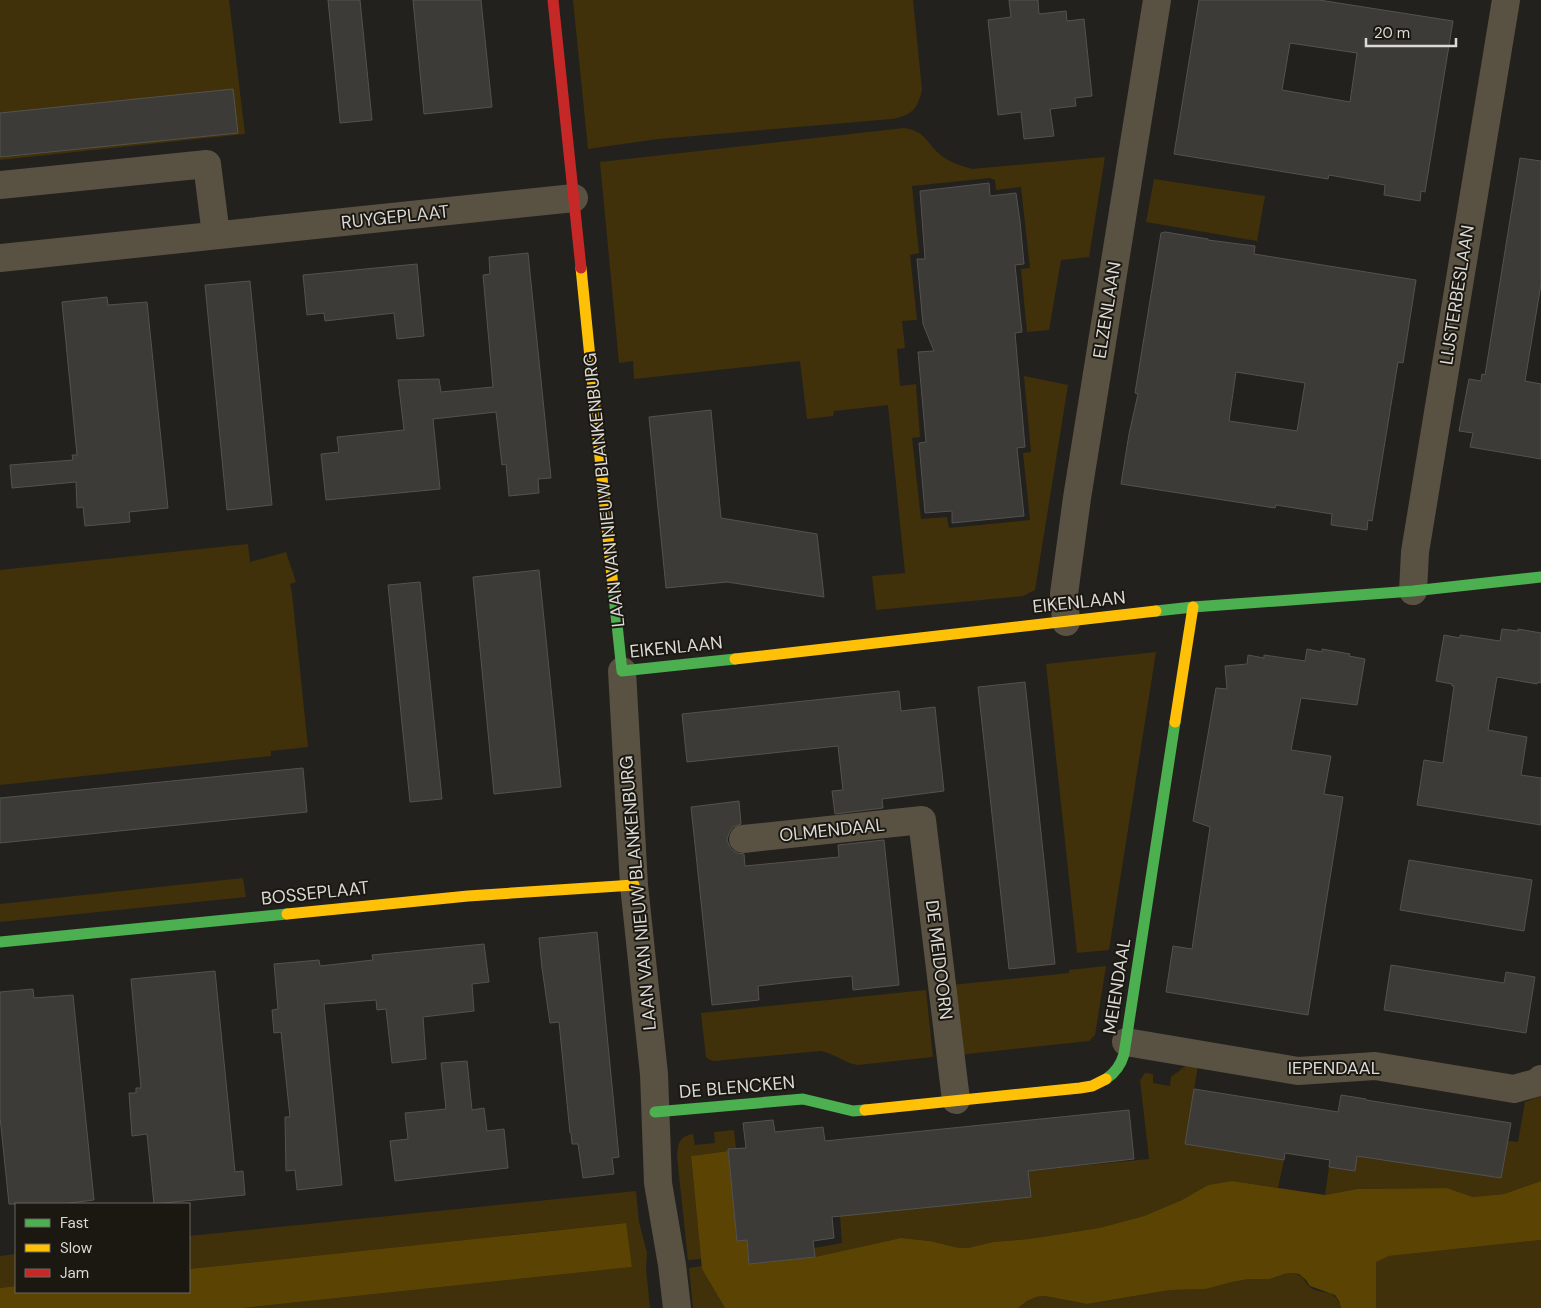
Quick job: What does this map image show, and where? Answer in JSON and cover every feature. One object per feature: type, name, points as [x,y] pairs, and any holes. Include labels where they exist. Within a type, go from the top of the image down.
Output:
[{"type":"street","name":"LAAN VAN NIEUW BLANKENBURG","points":[[554,0],[622,671],[634,885],[654,1074],[658,1183],[672,1265],[677,1308]]},
{"type":"street","name":"ELZENLAAN","points":[[1066,622],[1064,594],[1077,498],[1157,0]]},
{"type":"street","name":"LIJSTERBESLAAN","points":[[1412,591],[1414,552],[1506,0]]},
{"type":"street","points":[[0,185],[207,164],[216,235]]},
{"type":"street","name":"RUYGEPLAAT","points":[[0,258],[574,198]]},
{"type":"street","name":"EIKENLAAN","points":[[622,671],[1193,607],[1412,591],[1541,577]]},
{"type":"street","name":"MEIENDAAL","points":[[821,1102],[837,1108],[854,1111],[1080,1088],[1097,1084],[1108,1078],[1121,1064],[1126,1042],[1193,607]]},
{"type":"street","name":"OLMENDAAL","points":[[743,839],[922,820]]},
{"type":"street","name":"DE MEIDOORN","points":[[922,820],[956,1100]]},
{"type":"street","name":"BOSSEPLAAT","points":[[0,942],[448,898],[634,885]]},
{"type":"street","name":"IEPENDAAL","points":[[1126,1042],[1298,1071],[1375,1066],[1514,1089],[1538,1082],[1541,1079]]},
{"type":"street","name":"DE BLENCKEN","points":[[655,1112],[803,1099],[821,1102]]},
{"type":"shaded area","points":[[0,0],[229,0],[245,134],[0,160]]},
{"type":"shaded area","points":[[573,0],[913,0],[922,90],[916,107],[913,110],[904,116],[892,119],[658,139],[588,149]]},
{"type":"shaded area","points":[[904,128],[918,132],[945,158],[972,169],[1105,157],[1089,257],[1061,260],[1049,330],[1027,332],[1021,269],[1030,268],[1021,187],[996,190],[995,180],[990,178],[912,186],[919,253],[910,255],[917,320],[902,321],[905,348],[897,349],[900,386],[916,384],[920,437],[912,438],[921,519],[947,517],[949,528],[1030,520],[1023,453],[1031,452],[1024,376],[1068,385],[1035,590],[1023,596],[876,610],[872,576],[905,573],[888,405],[834,411],[833,416],[807,419],[800,361],[634,379],[633,361],[619,363],[600,162]]},
{"type":"shaded area","points":[[1154,179],[1265,196],[1257,241],[1146,222]]},
{"type":"shaded area","points":[[248,544],[250,562],[286,552],[296,582],[290,584],[308,747],[271,751],[271,756],[0,785],[0,570]]},
{"type":"shaded area","points":[[1156,652],[1109,950],[1077,953],[1046,664]]},
{"type":"shaded area","points":[[243,878],[246,897],[0,922],[0,904]]},
{"type":"shaded area","points":[[1106,966],[1095,1035],[1089,1041],[958,1055],[951,985],[1069,973],[1069,970]]},
{"type":"shaded area","points":[[926,990],[933,1057],[858,1065],[820,1051],[714,1061],[706,1057],[701,1013]]},
{"type":"shaded area","points":[[1188,1064],[1198,1066],[1185,1144],[1284,1160],[1278,1188],[1232,1181],[1208,1185],[1182,1200],[1144,1216],[1099,1228],[1029,1239],[993,1242],[968,1248],[959,1248],[930,1241],[901,1238],[815,1257],[814,1248],[842,1243],[840,1216],[1031,1197],[1028,1171],[1149,1159],[1140,1080],[1145,1073],[1153,1074],[1153,1083],[1170,1086],[1171,1077]]},
{"type":"shaded area","points":[[1541,1096],[1541,1181],[1504,1194],[1473,1197],[1447,1188],[1357,1189],[1325,1195],[1329,1167],[1354,1171],[1357,1156],[1501,1178],[1508,1141],[1518,1142],[1525,1102]]},
{"type":"shaded area","points":[[734,1130],[736,1148],[691,1157],[701,1259],[688,1260],[677,1156],[680,1141],[685,1136],[693,1134],[695,1145],[715,1143],[714,1132]]},
{"type":"shaded area","points":[[728,1151],[737,1240],[747,1240],[749,1264],[815,1257],[901,1238],[968,1248],[993,1242],[1029,1239],[1099,1228],[1144,1216],[1182,1200],[1208,1185],[1232,1181],[1325,1195],[1357,1189],[1447,1188],[1473,1197],[1504,1194],[1541,1181],[1541,1240],[1389,1256],[1376,1262],[1376,1308],[1341,1308],[1335,1295],[1310,1286],[1299,1274],[1292,1273],[1270,1279],[1249,1279],[1232,1282],[1206,1289],[1170,1290],[1087,1304],[1045,1296],[1027,1301],[1018,1308],[725,1308],[702,1269],[691,1156]]},
{"type":"shaded area","points":[[636,1191],[639,1222],[647,1253],[646,1268],[650,1308],[243,1308],[632,1267],[625,1223],[190,1269],[190,1236]]},
{"type":"shaded area","points":[[626,1223],[632,1267],[243,1308],[0,1308],[0,1288],[15,1286],[15,1293],[190,1293],[190,1269]]},
{"type":"shaded area","points":[[1541,1240],[1541,1308],[1376,1308],[1376,1261],[1389,1256]]},
{"type":"shaded area","points":[[15,1254],[15,1286],[0,1288],[0,1256]]},
{"type":"shaded area","points":[[702,1266],[725,1308],[693,1308],[689,1268]]},
{"type":"shaded area","points":[[1292,1273],[1302,1277],[1315,1290],[1335,1296],[1341,1308],[1018,1308],[1036,1297],[1045,1296],[1087,1304],[1170,1290],[1206,1289],[1232,1282],[1249,1279],[1270,1279]]},
{"type":"building","points":[[328,0],[360,0],[372,120],[340,123]]},
{"type":"building","points":[[413,0],[481,0],[492,107],[424,114]]},
{"type":"building","points":[[1009,0],[1038,0],[1039,14],[1066,11],[1067,21],[1084,19],[1092,96],[1075,98],[1076,106],[1050,109],[1054,136],[1024,139],[1021,112],[998,115],[988,20],[1011,17]]},
{"type":"building","points":[[1199,0],[1319,0],[1453,21],[1425,192],[1421,191],[1420,201],[1384,195],[1385,185],[1329,175],[1328,179],[1174,154]],"holes":[[[1290,43],[1357,53],[1350,102],[1282,90]]]},
{"type":"building","points":[[233,89],[238,133],[0,157],[0,113]]},
{"type":"building","points":[[1520,158],[1541,161],[1541,284],[1525,381],[1541,384],[1541,459],[1470,447],[1473,433],[1459,431],[1469,379],[1481,381],[1482,374],[1485,375]]},
{"type":"building","points":[[989,183],[990,196],[1016,193],[1020,221],[1024,264],[1015,265],[1022,332],[1015,333],[1025,447],[1017,448],[1024,516],[952,523],[952,511],[925,513],[919,443],[926,442],[918,352],[934,351],[923,324],[917,259],[925,259],[920,191]]},
{"type":"building","points":[[1165,232],[1255,246],[1254,254],[1416,280],[1403,363],[1398,362],[1372,521],[1368,520],[1367,530],[1331,525],[1332,514],[1276,505],[1275,508],[1121,484],[1138,394],[1135,393],[1161,233]],"holes":[[[1236,372],[1305,383],[1297,431],[1229,421]]]},
{"type":"building","points":[[528,253],[551,478],[538,479],[539,493],[509,496],[506,464],[502,465],[496,412],[433,419],[440,489],[326,500],[321,454],[339,452],[337,437],[404,430],[398,380],[439,379],[441,392],[493,387],[483,275],[490,274],[489,257]]},
{"type":"building","points":[[417,264],[424,336],[397,339],[394,313],[325,321],[324,313],[307,315],[303,275]]},
{"type":"building","points":[[250,281],[272,505],[227,510],[205,285]]},
{"type":"building","points":[[107,297],[108,305],[147,302],[168,508],[129,512],[130,522],[85,526],[83,507],[77,508],[76,482],[12,488],[10,465],[73,460],[72,455],[77,455],[62,302]]},
{"type":"building","points":[[711,410],[721,518],[817,534],[824,597],[727,582],[666,588],[649,417]]},
{"type":"building","points":[[539,570],[561,787],[494,794],[473,577]]},
{"type":"building","points":[[420,582],[442,799],[410,802],[388,585]]},
{"type":"building","points":[[1502,629],[1518,631],[1518,629],[1541,633],[1541,683],[1538,682],[1537,684],[1497,677],[1488,730],[1527,737],[1521,775],[1541,778],[1541,825],[1417,805],[1424,760],[1443,763],[1454,686],[1436,681],[1444,635],[1460,638],[1460,635],[1500,641]]},
{"type":"building","points":[[1307,649],[1322,652],[1322,649],[1365,659],[1357,705],[1301,698],[1291,750],[1331,756],[1324,794],[1343,797],[1308,1015],[1166,992],[1173,946],[1192,949],[1210,827],[1193,821],[1216,688],[1227,689],[1225,666],[1247,664],[1248,655],[1264,658],[1264,655],[1305,661]]},
{"type":"building","points":[[1025,682],[1055,964],[1009,969],[978,687]]},
{"type":"building","points":[[899,691],[901,711],[935,707],[944,791],[882,799],[883,808],[835,814],[832,791],[843,790],[838,746],[687,762],[682,714]]},
{"type":"building","points":[[303,768],[307,812],[0,843],[0,798]]},
{"type":"building","points":[[739,801],[741,824],[733,827],[727,840],[731,849],[737,853],[744,854],[745,866],[839,857],[838,845],[884,840],[899,985],[853,990],[852,976],[801,981],[758,986],[759,1000],[712,1005],[691,807]]},
{"type":"building","points":[[1409,860],[1532,880],[1524,931],[1400,910]]},
{"type":"building","points":[[597,932],[619,1157],[612,1158],[614,1174],[583,1178],[578,1144],[572,1144],[559,1022],[550,1023],[539,938]]},
{"type":"building","points":[[484,944],[489,982],[472,984],[474,1011],[423,1017],[426,1059],[392,1063],[386,1009],[377,1010],[376,1000],[324,1004],[342,1185],[297,1190],[295,1170],[286,1171],[285,1117],[290,1117],[281,1032],[274,1033],[272,1010],[278,1009],[274,964],[319,960],[320,966],[373,960],[372,955]]},
{"type":"building","points":[[1391,965],[1504,983],[1506,972],[1535,977],[1526,1033],[1384,1010]]},
{"type":"building","points":[[215,971],[235,1172],[243,1171],[245,1195],[154,1203],[147,1134],[132,1136],[129,1093],[136,1093],[136,1088],[141,1088],[131,979]]},
{"type":"building","points":[[33,989],[34,998],[73,995],[94,1200],[70,1203],[9,1204],[0,1117],[0,992]]},
{"type":"building","points":[[467,1061],[472,1110],[484,1108],[487,1131],[504,1129],[508,1168],[395,1181],[390,1141],[408,1139],[405,1113],[446,1109],[441,1063]]},
{"type":"building","points":[[1194,1089],[1338,1112],[1341,1095],[1511,1123],[1501,1178],[1357,1156],[1355,1171],[1329,1167],[1330,1160],[1285,1153],[1284,1160],[1185,1144]]},
{"type":"building","points":[[1129,1110],[1134,1159],[1028,1171],[1031,1197],[832,1217],[834,1238],[813,1241],[815,1257],[749,1264],[747,1240],[737,1241],[728,1149],[746,1148],[743,1123],[773,1120],[775,1132],[823,1127],[825,1141]]},
{"type":"traffic: fast","points":[[1156,611],[1413,591],[1541,577]]},
{"type":"traffic: fast","points":[[613,587],[622,671],[735,659]]},
{"type":"traffic: fast","points":[[1106,1079],[1117,1068],[1124,1054],[1175,722]]},
{"type":"traffic: fast","points":[[0,942],[287,914]]},
{"type":"traffic: fast","points":[[655,1112],[803,1099],[853,1111],[865,1110]]},
{"type":"traffic: slow","points":[[581,268],[613,587]]},
{"type":"traffic: slow","points":[[1175,722],[1193,607]]},
{"type":"traffic: slow","points":[[735,659],[1156,611]]},
{"type":"traffic: slow","points":[[287,914],[468,896],[634,885]]},
{"type":"traffic: slow","points":[[865,1110],[1080,1088],[1092,1086],[1106,1079]]},
{"type":"traffic: jam","points":[[553,0],[581,268]]}]
